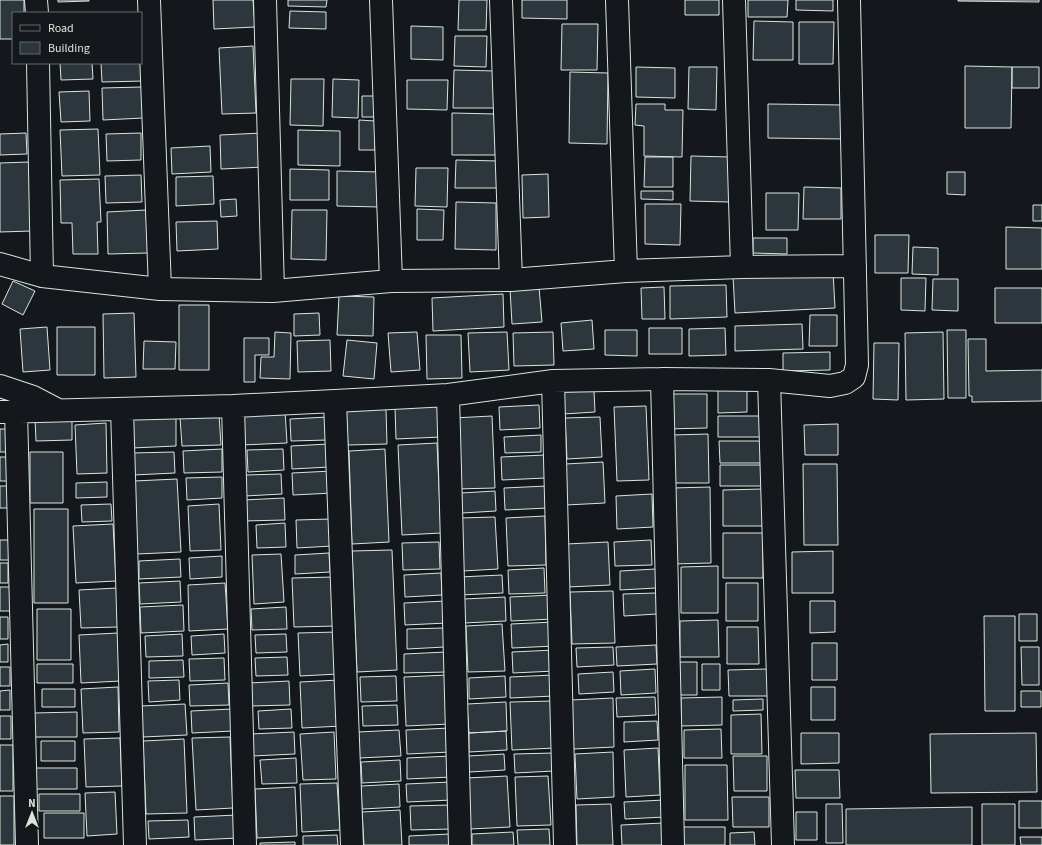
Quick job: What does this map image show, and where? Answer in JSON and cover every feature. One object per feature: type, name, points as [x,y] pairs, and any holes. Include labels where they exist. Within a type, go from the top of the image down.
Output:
[{"type":"street","points":[[36,0],[37,12]]},
{"type":"street","points":[[149,0],[160,289]]},
{"type":"street","points":[[265,0],[273,291]]},
{"type":"street","points":[[381,0],[391,281]]},
{"type":"street","points":[[501,0],[511,280]]},
{"type":"street","points":[[617,0],[626,271]]},
{"type":"street","points":[[734,0],[742,267]]},
{"type":"street","points":[[27,845],[8,411],[232,406],[448,395],[553,381],[662,379],[769,380],[830,386],[846,383],[854,377],[858,365],[849,0]]},
{"type":"street","points":[[38,64],[42,276]]},
{"type":"street","points":[[0,264],[42,276],[160,289],[273,291],[391,281],[511,280],[626,271],[742,267],[855,266]]},
{"type":"street","points":[[662,379],[673,845]]},
{"type":"street","points":[[769,380],[783,845]]},
{"type":"street","points":[[553,381],[565,845]]},
{"type":"street","points":[[0,386],[33,397],[57,410]]},
{"type":"street","points":[[448,395],[460,845]]},
{"type":"street","points":[[335,401],[352,845]]},
{"type":"street","points":[[232,406],[245,845]]},
{"type":"street","points":[[122,408],[135,845]]},
{"type":"building","points":[[0,0],[24,0],[24,12],[12,12],[12,39],[0,39]]},
{"type":"building","points":[[58,0],[89,0],[89,1],[58,2]]},
{"type":"building","points":[[213,0],[253,0],[255,27],[214,29]]},
{"type":"building","points":[[288,0],[327,0],[326,7],[288,6]]},
{"type":"building","points":[[459,0],[487,0],[486,30],[458,30]]},
{"type":"building","points":[[522,0],[567,0],[567,19],[522,18]]},
{"type":"building","points":[[685,0],[719,0],[719,15],[685,15]]},
{"type":"building","points":[[748,0],[788,0],[787,17],[748,17]]},
{"type":"building","points":[[796,0],[833,0],[833,11],[796,10]]},
{"type":"building","points":[[1039,0],[1039,2],[958,1]]},
{"type":"building","points":[[290,11],[326,12],[326,29],[289,28]]},
{"type":"building","points":[[754,21],[793,22],[793,60],[753,60]]},
{"type":"building","points":[[799,22],[834,22],[833,64],[799,64]]},
{"type":"building","points":[[562,24],[598,24],[597,70],[561,70]]},
{"type":"building","points":[[411,26],[443,27],[443,60],[411,59]]},
{"type":"building","points":[[455,36],[487,36],[486,67],[454,66]]},
{"type":"building","points":[[253,46],[256,113],[222,114],[219,48]]},
{"type":"building","points":[[60,64],[92,64],[93,79],[61,80]]},
{"type":"building","points":[[101,64],[141,64],[144,81],[102,82]]},
{"type":"building","points":[[965,66],[1012,67],[1011,128],[965,128]]},
{"type":"building","points":[[636,67],[675,68],[675,98],[636,97]]},
{"type":"building","points":[[689,67],[717,67],[716,110],[688,109]]},
{"type":"building","points":[[1012,67],[1039,67],[1039,88],[1012,88]]},
{"type":"building","points":[[454,70],[496,71],[496,108],[453,108]]},
{"type":"building","points":[[570,72],[608,73],[607,144],[569,143]]},
{"type":"building","points":[[291,79],[324,79],[323,126],[290,125]]},
{"type":"building","points":[[333,79],[359,80],[358,118],[332,117]]},
{"type":"building","points":[[407,80],[448,80],[447,110],[407,109]]},
{"type":"building","points":[[142,87],[143,118],[103,120],[102,88]]},
{"type":"building","points":[[89,91],[90,121],[61,122],[59,92]]},
{"type":"building","points":[[362,96],[378,96],[378,117],[362,117]]},
{"type":"building","points":[[636,104],[665,104],[665,110],[683,110],[682,157],[644,156],[644,126],[635,125]]},
{"type":"building","points":[[768,104],[845,105],[844,139],[768,138]]},
{"type":"building","points":[[452,113],[497,114],[497,155],[452,155]]},
{"type":"building","points":[[359,120],[375,121],[375,150],[359,150]]},
{"type":"building","points":[[98,129],[100,175],[62,176],[60,130]]},
{"type":"building","points":[[298,130],[340,131],[340,166],[298,165]]},
{"type":"building","points":[[26,133],[27,154],[0,155],[0,134]]},
{"type":"building","points":[[141,133],[141,160],[107,161],[106,134]]},
{"type":"building","points":[[262,133],[264,167],[221,169],[220,135]]},
{"type":"building","points":[[210,146],[211,172],[172,174],[171,148]]},
{"type":"building","points":[[691,156],[730,157],[729,202],[690,201]]},
{"type":"building","points":[[645,157],[673,157],[673,187],[644,187]]},
{"type":"building","points":[[456,160],[499,161],[499,188],[455,188]]},
{"type":"building","points":[[29,162],[32,231],[0,232],[0,163]]},
{"type":"building","points":[[416,168],[448,168],[447,207],[415,206]]},
{"type":"building","points":[[290,169],[329,170],[329,200],[290,200]]},
{"type":"building","points":[[337,171],[381,172],[380,207],[337,206]]},
{"type":"building","points":[[947,172],[965,172],[965,195],[947,194]]},
{"type":"building","points":[[548,174],[549,217],[523,218],[522,175]]},
{"type":"building","points":[[141,175],[142,202],[106,203],[105,176]]},
{"type":"building","points":[[213,176],[214,204],[176,206],[176,177]]},
{"type":"building","points":[[99,179],[101,222],[97,222],[98,254],[73,254],[72,223],[61,223],[60,180]]},
{"type":"building","points":[[804,187],[841,188],[841,219],[803,219]]},
{"type":"building","points":[[641,191],[673,191],[673,200],[641,199]]},
{"type":"building","points":[[766,193],[799,193],[798,230],[766,230]]},
{"type":"building","points":[[236,199],[237,216],[221,217],[220,200]]},
{"type":"building","points":[[456,202],[496,203],[496,250],[455,249]]},
{"type":"building","points":[[645,204],[681,204],[680,245],[645,244]]},
{"type":"building","points":[[1033,205],[1042,205],[1042,221],[1033,221]]},
{"type":"building","points":[[417,209],[444,210],[443,240],[417,240]]},
{"type":"building","points":[[146,210],[148,253],[108,254],[107,212]]},
{"type":"building","points":[[292,210],[327,210],[326,260],[291,259]]},
{"type":"building","points":[[217,221],[218,249],[177,251],[176,222]]},
{"type":"building","points":[[1006,227],[1042,228],[1042,269],[1006,269]]},
{"type":"building","points":[[875,235],[909,235],[908,273],[875,273]]},
{"type":"building","points":[[753,238],[787,238],[787,254],[753,253]]},
{"type":"building","points":[[913,247],[938,248],[938,275],[912,274]]},
{"type":"building","points":[[833,271],[835,308],[735,313],[733,276]]},
{"type":"building","points":[[901,278],[926,278],[925,311],[901,310]]},
{"type":"building","points":[[933,279],[958,279],[958,311],[932,310]]},
{"type":"building","points":[[13,281],[35,291],[23,315],[2,304]]},
{"type":"building","points":[[726,285],[727,317],[670,319],[670,286]]},
{"type":"building","points":[[539,287],[542,322],[512,324],[510,289]]},
{"type":"building","points":[[664,287],[665,319],[642,319],[641,288]]},
{"type":"building","points":[[995,288],[1042,288],[1042,323],[995,323]]},
{"type":"building","points":[[503,294],[504,327],[433,331],[432,298]]},
{"type":"building","points":[[339,296],[374,297],[373,336],[337,335]]},
{"type":"building","points":[[179,305],[209,305],[209,370],[179,370]]},
{"type":"building","points":[[134,313],[136,377],[104,378],[103,314]]},
{"type":"building","points":[[319,313],[320,335],[294,336],[294,314]]},
{"type":"building","points":[[810,315],[837,315],[837,346],[809,346]]},
{"type":"building","points":[[592,320],[594,349],[563,351],[561,323]]},
{"type":"building","points":[[802,324],[803,349],[735,351],[735,326]]},
{"type":"building","points":[[47,327],[50,370],[23,372],[20,329]]},
{"type":"building","points":[[57,327],[95,327],[95,375],[57,375]]},
{"type":"building","points":[[649,328],[682,328],[682,354],[649,354]]},
{"type":"building","points":[[725,328],[726,355],[689,356],[689,329]]},
{"type":"building","points":[[605,330],[637,330],[637,356],[605,355]]},
{"type":"building","points":[[947,330],[966,330],[966,398],[948,398]]},
{"type":"building","points":[[275,332],[291,333],[290,379],[260,378],[261,357],[274,357]]},
{"type":"building","points":[[417,332],[420,370],[391,372],[388,333]]},
{"type":"building","points":[[507,332],[509,370],[470,372],[468,333]]},
{"type":"building","points":[[553,332],[554,365],[514,366],[513,333]]},
{"type":"building","points":[[943,332],[944,399],[906,400],[905,333]]},
{"type":"building","points":[[426,335],[461,335],[462,378],[427,379]]},
{"type":"building","points":[[244,338],[269,338],[269,355],[255,355],[255,382],[244,382]]},
{"type":"building","points":[[968,339],[986,339],[986,371],[1042,370],[1042,401],[972,402],[972,396],[969,396]]},
{"type":"building","points":[[330,340],[331,371],[298,372],[297,341]]},
{"type":"building","points":[[347,340],[377,343],[374,379],[343,376]]},
{"type":"building","points":[[144,341],[176,342],[175,369],[143,369]]},
{"type":"building","points":[[874,343],[899,343],[898,400],[873,399]]},
{"type":"building","points":[[830,352],[830,370],[783,371],[783,353]]},
{"type":"building","points":[[718,384],[747,384],[747,412],[718,413]]},
{"type":"building","points":[[594,391],[595,412],[564,414],[563,392]]},
{"type":"building","points":[[667,394],[707,394],[707,428],[667,429]]},
{"type":"building","points":[[539,405],[540,428],[500,430],[499,407]]},
{"type":"building","points":[[440,406],[441,437],[396,439],[395,408]]},
{"type":"building","points":[[646,406],[649,480],[617,481],[614,407]]},
{"type":"building","points":[[386,409],[387,444],[348,445],[346,410]]},
{"type":"building","points":[[285,411],[287,443],[242,445],[241,413]]},
{"type":"building","points":[[176,413],[176,446],[132,448],[130,415]]},
{"type":"building","points":[[219,415],[221,445],[182,446],[180,417]]},
{"type":"building","points":[[492,416],[495,488],[455,489],[453,418]]},
{"type":"building","points":[[718,416],[761,416],[761,437],[718,437]]},
{"type":"building","points":[[327,417],[328,440],[291,441],[290,419]]},
{"type":"building","points":[[600,417],[602,457],[567,459],[565,418]]},
{"type":"building","points":[[72,418],[72,440],[36,441],[35,419]]},
{"type":"building","points":[[106,423],[107,473],[77,474],[75,425]]},
{"type":"building","points":[[838,424],[838,455],[805,455],[804,425]]},
{"type":"building","points":[[0,429],[8,429],[8,452],[0,452]]},
{"type":"building","points":[[708,434],[709,483],[672,483],[672,435]]},
{"type":"building","points":[[541,435],[541,452],[505,453],[504,437]]},
{"type":"building","points":[[719,441],[761,441],[762,463],[720,463]]},
{"type":"building","points":[[437,443],[441,533],[402,535],[398,445]]},
{"type":"building","points":[[328,444],[329,467],[292,469],[291,446]]},
{"type":"building","points":[[222,449],[222,472],[184,473],[183,451]]},
{"type":"building","points":[[283,449],[284,470],[248,472],[247,450]]},
{"type":"building","points":[[385,449],[389,542],[352,544],[349,451]]},
{"type":"building","points":[[30,452],[63,452],[63,503],[30,503]]},
{"type":"building","points":[[174,452],[175,473],[133,475],[132,453]]},
{"type":"building","points":[[545,455],[546,478],[502,480],[501,457]]},
{"type":"building","points":[[0,457],[7,457],[7,481],[0,481]]},
{"type":"building","points":[[603,462],[605,503],[566,505],[565,464]]},
{"type":"building","points":[[803,464],[837,464],[838,545],[804,545]]},
{"type":"building","points":[[720,465],[762,465],[763,486],[720,486]]},
{"type":"building","points":[[332,471],[333,493],[293,495],[292,473]]},
{"type":"building","points":[[281,474],[282,494],[245,496],[245,475]]},
{"type":"building","points":[[222,477],[222,498],[187,500],[186,478]]},
{"type":"building","points":[[177,479],[181,552],[137,554],[134,481]]},
{"type":"building","points":[[107,482],[107,497],[76,498],[76,483]]},
{"type":"building","points":[[0,486],[8,486],[8,508],[0,508]]},
{"type":"building","points":[[547,486],[548,508],[505,510],[504,488]]},
{"type":"building","points":[[710,487],[711,563],[673,564],[672,488]]},
{"type":"building","points":[[763,489],[764,526],[723,526],[723,490]]},
{"type":"building","points":[[495,491],[496,511],[462,513],[461,493]]},
{"type":"building","points":[[652,494],[653,527],[617,529],[616,496]]},
{"type":"building","points":[[284,498],[285,520],[244,521],[243,500]]},
{"type":"building","points":[[111,504],[112,521],[82,522],[81,505]]},
{"type":"building","points":[[219,504],[221,550],[190,551],[188,506]]},
{"type":"building","points":[[34,509],[68,509],[68,603],[34,603]]},
{"type":"building","points":[[545,516],[546,565],[508,566],[506,518]]},
{"type":"building","points":[[495,517],[498,569],[463,571],[460,518]]},
{"type":"building","points":[[331,519],[332,546],[297,548],[296,520]]},
{"type":"building","points":[[285,523],[286,547],[257,548],[256,525]]},
{"type":"building","points":[[113,524],[116,581],[76,583],[73,526]]},
{"type":"building","points":[[723,533],[763,533],[763,578],[723,578]]},
{"type":"building","points":[[0,540],[9,540],[9,560],[0,560]]},
{"type":"building","points":[[651,540],[652,565],[615,566],[614,542]]},
{"type":"building","points":[[439,542],[440,569],[403,570],[402,543]]},
{"type":"building","points":[[608,542],[610,585],[568,587],[566,544]]},
{"type":"building","points":[[392,550],[397,670],[357,672],[352,551]]},
{"type":"building","points":[[833,551],[833,593],[792,593],[792,552]]},
{"type":"building","points":[[329,553],[330,572],[295,574],[295,555]]},
{"type":"building","points":[[281,554],[284,602],[254,604],[252,555]]},
{"type":"building","points":[[222,556],[222,577],[190,579],[189,558]]},
{"type":"building","points":[[180,559],[181,577],[139,579],[139,561]]},
{"type":"building","points":[[0,563],[8,563],[8,583],[0,583]]},
{"type":"building","points":[[718,566],[718,613],[681,613],[681,567]]},
{"type":"building","points":[[544,568],[545,593],[509,594],[508,570]]},
{"type":"building","points":[[656,569],[656,588],[620,590],[620,571]]},
{"type":"building","points":[[441,573],[442,595],[405,597],[404,575]]},
{"type":"building","points":[[502,575],[503,593],[460,595],[459,577]]},
{"type":"building","points":[[334,577],[337,626],[294,627],[292,578]]},
{"type":"building","points":[[180,581],[181,602],[140,604],[139,583]]},
{"type":"building","points":[[225,583],[228,629],[189,631],[188,585]]},
{"type":"building","points":[[726,583],[758,583],[758,621],[726,621]]},
{"type":"building","points":[[0,587],[11,587],[11,611],[0,611]]},
{"type":"building","points":[[117,588],[118,627],[81,628],[79,590]]},
{"type":"building","points":[[613,591],[615,643],[572,644],[570,592]]},
{"type":"building","points":[[656,593],[657,614],[624,616],[623,594]]},
{"type":"building","points":[[552,595],[553,619],[511,621],[510,597]]},
{"type":"building","points":[[505,597],[506,621],[464,623],[464,599]]},
{"type":"building","points":[[446,601],[447,623],[405,625],[404,603]]},
{"type":"building","points":[[810,601],[835,601],[835,632],[810,633]]},
{"type":"building","points":[[183,605],[184,631],[141,633],[140,607]]},
{"type":"building","points":[[286,607],[287,629],[252,630],[251,609]]},
{"type":"building","points":[[37,609],[71,609],[71,660],[37,660]]},
{"type":"building","points":[[1019,614],[1037,614],[1037,641],[1019,641]]},
{"type":"building","points":[[984,616],[1015,616],[1015,711],[985,711]]},
{"type":"building","points":[[0,617],[8,617],[8,639],[0,639]]},
{"type":"building","points":[[718,620],[719,657],[680,657],[680,621]]},
{"type":"building","points":[[554,622],[555,646],[512,648],[511,624]]},
{"type":"building","points":[[502,624],[505,671],[468,672],[466,626]]},
{"type":"building","points":[[727,627],[758,627],[759,664],[727,664]]},
{"type":"building","points":[[444,628],[445,647],[407,649],[407,629]]},
{"type":"building","points":[[337,632],[338,674],[300,676],[298,633]]},
{"type":"building","points":[[118,633],[121,681],[81,683],[79,635]]},
{"type":"building","points":[[182,634],[183,656],[146,657],[145,636]]},
{"type":"building","points":[[224,634],[225,653],[192,655],[191,636]]},
{"type":"building","points":[[286,634],[287,652],[256,653],[255,635]]},
{"type":"building","points":[[812,643],[837,643],[837,680],[812,680]]},
{"type":"building","points":[[8,644],[8,662],[0,662],[0,645]]},
{"type":"building","points":[[656,645],[657,664],[617,666],[616,647]]},
{"type":"building","points":[[613,647],[614,665],[577,667],[576,648]]},
{"type":"building","points":[[1021,647],[1039,647],[1039,685],[1022,685]]},
{"type":"building","points":[[554,650],[555,671],[513,673],[512,652]]},
{"type":"building","points":[[446,652],[447,672],[404,673],[404,654]]},
{"type":"building","points":[[287,657],[288,675],[256,676],[255,658]]},
{"type":"building","points":[[224,658],[225,680],[190,681],[189,659]]},
{"type":"building","points":[[183,660],[184,677],[149,678],[149,661]]},
{"type":"building","points":[[677,662],[697,662],[697,695],[677,695]]},
{"type":"building","points":[[37,664],[73,664],[73,683],[37,683]]},
{"type":"building","points":[[702,664],[720,664],[720,690],[702,690]]},
{"type":"building","points":[[0,667],[10,667],[10,686],[0,686]]},
{"type":"building","points":[[655,669],[656,693],[621,695],[620,671]]},
{"type":"building","points":[[768,669],[768,696],[729,696],[728,670]]},
{"type":"building","points":[[613,672],[614,692],[579,694],[578,674]]},
{"type":"building","points":[[447,675],[450,724],[406,726],[404,677]]},
{"type":"building","points":[[553,675],[554,696],[510,698],[510,677]]},
{"type":"building","points":[[396,676],[397,701],[361,702],[360,677]]},
{"type":"building","points":[[505,676],[506,697],[469,699],[469,678]]},
{"type":"building","points":[[179,680],[180,700],[149,702],[148,681]]},
{"type":"building","points":[[339,680],[342,726],[302,728],[300,682]]},
{"type":"building","points":[[289,681],[290,705],[250,706],[249,683]]},
{"type":"building","points":[[228,683],[229,705],[190,706],[189,685]]},
{"type":"building","points":[[118,687],[119,732],[83,733],[81,689]]},
{"type":"building","points":[[811,687],[835,687],[835,720],[811,720]]},
{"type":"building","points":[[42,689],[75,689],[75,707],[42,707]]},
{"type":"building","points":[[10,690],[10,710],[0,710],[0,691]]},
{"type":"building","points":[[1021,691],[1041,691],[1041,707],[1021,707]]},
{"type":"building","points":[[655,697],[656,715],[617,717],[616,698]]},
{"type":"building","points":[[722,697],[722,725],[681,726],[681,698]]},
{"type":"building","points":[[613,698],[614,747],[573,749],[571,700]]},
{"type":"building","points":[[763,699],[763,710],[733,711],[733,700]]},
{"type":"building","points":[[553,701],[555,748],[512,750],[510,702]]},
{"type":"building","points":[[506,702],[507,731],[469,733],[467,704]]},
{"type":"building","points":[[185,704],[187,735],[143,737],[141,706]]},
{"type":"building","points":[[397,705],[398,725],[363,726],[362,706]]},
{"type":"building","points":[[232,709],[233,731],[192,733],[191,711]]},
{"type":"building","points":[[291,709],[292,728],[259,729],[258,711]]},
{"type":"building","points":[[77,712],[77,737],[34,737],[34,713]]},
{"type":"building","points":[[761,714],[762,754],[731,754],[731,715]]},
{"type":"building","points":[[0,716],[11,716],[11,739],[0,739]]},
{"type":"building","points":[[657,721],[658,740],[624,742],[624,722]]},
{"type":"building","points":[[450,728],[451,752],[407,754],[406,730]]},
{"type":"building","points":[[721,729],[722,758],[684,758],[684,730]]},
{"type":"building","points":[[399,730],[401,756],[359,758],[358,732]]},
{"type":"building","points":[[506,731],[507,750],[469,752],[469,733]]},
{"type":"building","points":[[294,732],[295,754],[252,756],[251,734]]},
{"type":"building","points":[[334,732],[336,779],[303,780],[300,734]]},
{"type":"building","points":[[801,733],[839,733],[839,763],[801,764]]},
{"type":"building","points":[[1036,733],[1037,792],[931,793],[930,734]]},
{"type":"building","points":[[230,737],[233,808],[196,810],[192,738]]},
{"type":"building","points":[[120,738],[122,786],[86,787],[84,739]]},
{"type":"building","points":[[184,739],[187,813],[146,814],[143,741]]},
{"type":"building","points":[[41,741],[75,741],[75,761],[41,761]]},
{"type":"building","points":[[0,745],[13,745],[13,791],[0,791]]},
{"type":"building","points":[[658,748],[660,795],[626,797],[624,750]]},
{"type":"building","points":[[613,752],[614,797],[577,799],[575,754]]},
{"type":"building","points":[[554,753],[554,771],[515,773],[514,754]]},
{"type":"building","points":[[504,754],[505,770],[469,772],[468,756]]},
{"type":"building","points":[[451,756],[452,777],[407,779],[407,758]]},
{"type":"building","points":[[733,756],[767,756],[767,791],[734,791]]},
{"type":"building","points":[[296,758],[297,783],[262,784],[260,760]]},
{"type":"building","points":[[400,760],[401,781],[362,783],[361,762]]},
{"type":"building","points":[[685,765],[727,765],[728,820],[685,820]]},
{"type":"building","points":[[35,768],[77,768],[77,789],[35,789]]},
{"type":"building","points":[[795,770],[839,770],[840,798],[796,798]]},
{"type":"building","points":[[507,776],[510,827],[470,829],[467,778]]},
{"type":"building","points":[[548,776],[551,825],[517,826],[515,777]]},
{"type":"building","points":[[451,782],[452,800],[407,802],[406,784]]},
{"type":"building","points":[[337,783],[340,830],[302,832],[300,784]]},
{"type":"building","points":[[399,784],[400,807],[362,809],[361,786]]},
{"type":"building","points":[[295,787],[297,836],[257,838],[255,789]]},
{"type":"building","points":[[115,792],[117,834],[87,836],[85,793]]},
{"type":"building","points":[[39,794],[80,794],[80,811],[39,811]]},
{"type":"building","points":[[0,796],[14,796],[14,845],[0,845]]},
{"type":"building","points":[[732,797],[769,797],[769,827],[733,827]]},
{"type":"building","points":[[664,800],[665,817],[625,819],[624,802]]},
{"type":"building","points":[[1019,801],[1042,801],[1042,828],[1019,828]]},
{"type":"building","points":[[611,804],[613,845],[577,845],[576,805]]},
{"type":"building","points":[[826,804],[842,804],[843,843],[826,843]]},
{"type":"building","points":[[982,804],[1015,804],[1015,845],[982,845]]},
{"type":"building","points":[[451,805],[452,829],[411,830],[410,806]]},
{"type":"building","points":[[972,807],[972,845],[846,845],[846,809]]},
{"type":"building","points":[[400,810],[402,845],[364,845],[362,812]]},
{"type":"building","points":[[796,812],[817,812],[817,840],[796,840]]},
{"type":"building","points":[[44,813],[84,813],[84,838],[44,838]]},
{"type":"building","points":[[237,815],[238,838],[195,840],[194,817]]},
{"type":"building","points":[[188,820],[189,837],[149,839],[148,821]]},
{"type":"building","points":[[663,823],[664,845],[622,845],[621,825]]},
{"type":"building","points":[[682,827],[725,827],[725,845],[682,845]]},
{"type":"building","points":[[549,829],[550,845],[518,845],[517,830]]},
{"type":"building","points":[[513,832],[514,845],[472,845],[472,834]]},
{"type":"building","points":[[754,832],[755,845],[730,845],[730,833]]},
{"type":"building","points":[[450,834],[450,845],[409,845],[409,836]]},
{"type":"building","points":[[337,835],[338,845],[303,845],[303,836]]},
{"type":"building","points":[[1020,837],[1042,837],[1042,845],[1021,845]]},
{"type":"building","points":[[295,842],[295,845],[260,845],[260,843]]}]
